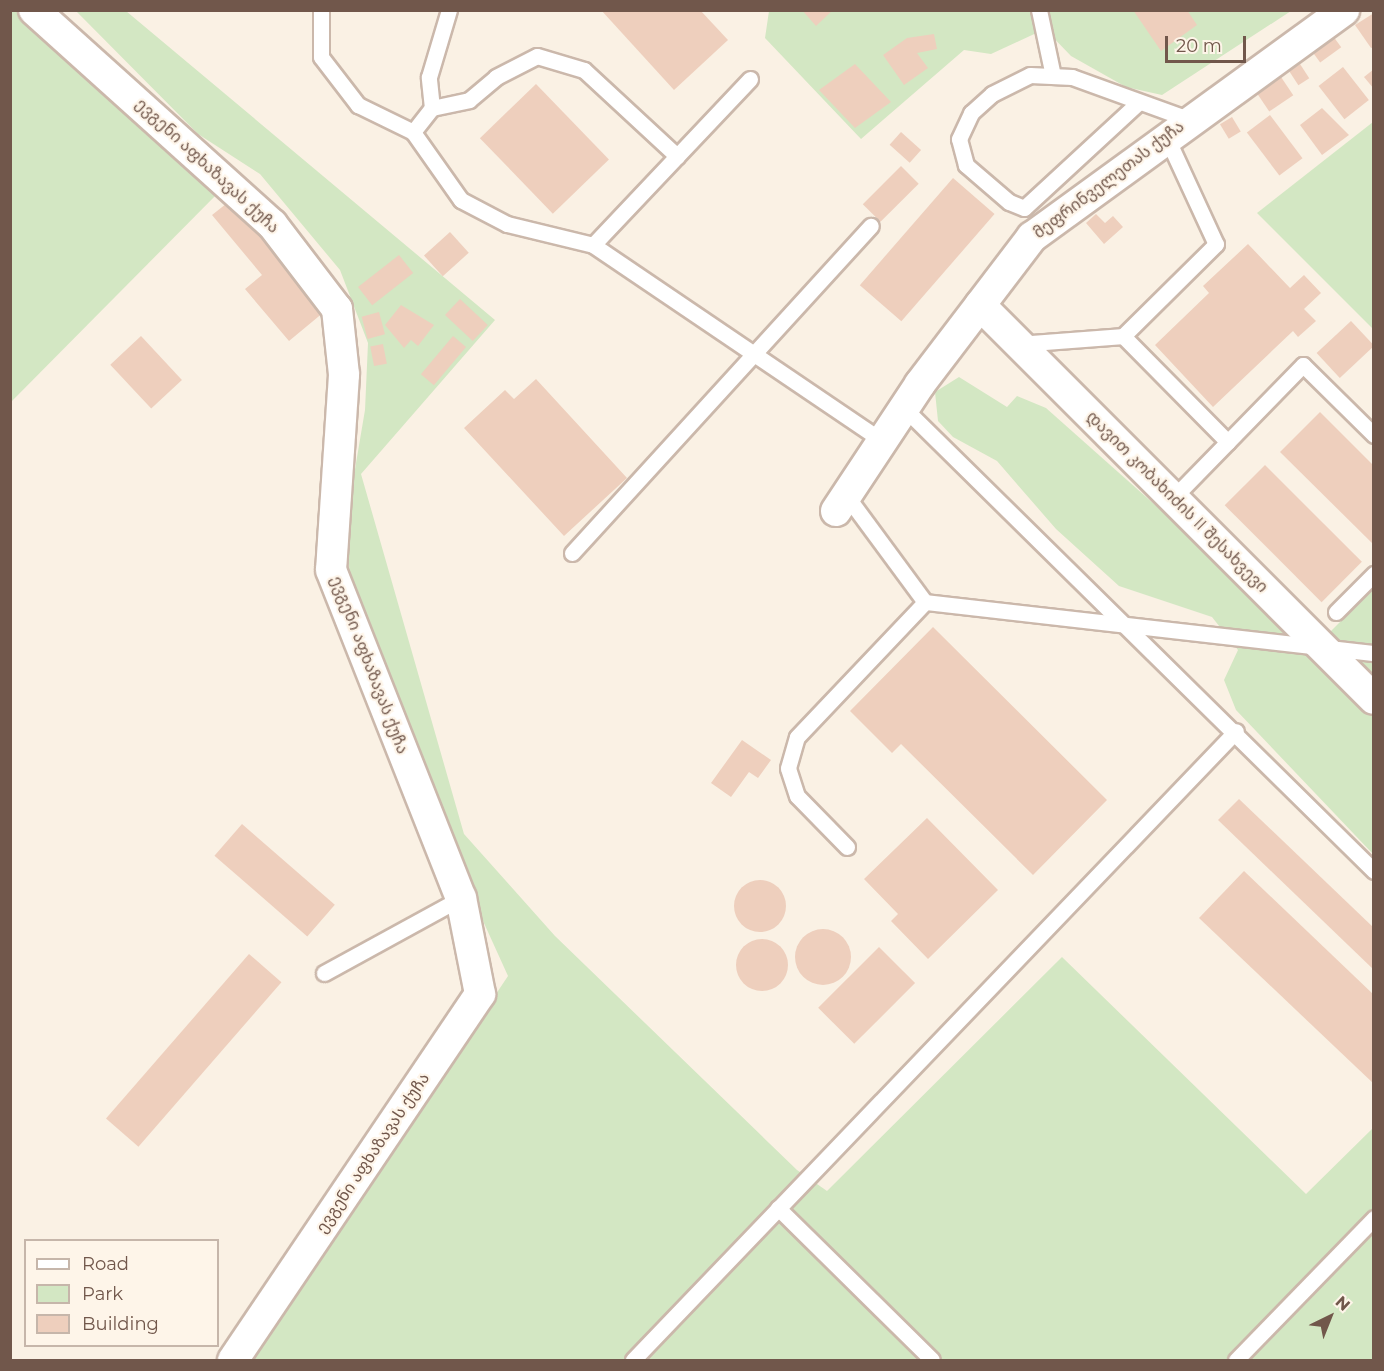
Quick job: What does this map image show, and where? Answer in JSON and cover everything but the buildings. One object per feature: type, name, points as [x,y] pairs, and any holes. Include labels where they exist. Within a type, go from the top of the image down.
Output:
[{"type":"street","name":"ევგენი აფხაზავას ქუჩა","points":[[34,10],[272,224],[337,309],[345,375],[331,570],[461,898],[480,994],[233,1360]]},
{"type":"street","name":"მეფრინველეთას ქუჩა","points":[[841,503],[904,408],[1032,237],[1177,128],[1344,10]]},
{"type":"street","name":"დავით კობახიძის II შესახვევი","points":[[980,305],[1374,699]]},
{"type":"lane","points":[[321,10],[321,57],[358,105],[413,132],[461,200],[507,224],[593,245],[882,441]]},
{"type":"lane","points":[[432,108],[429,77],[449,10]]},
{"type":"lane","points":[[1039,10],[1053,76]]},
{"type":"lane","points":[[413,132],[432,108],[469,100],[496,77],[537,56],[584,70],[677,156]]},
{"type":"lane","points":[[1019,344],[1123,336],[1216,244],[1177,128],[1139,102],[1072,77],[1030,75],[992,94],[971,113],[959,139],[966,165],[1009,202],[1024,208],[1139,102]]},
{"type":"lane","points":[[593,245],[750,79]]},
{"type":"lane","points":[[572,553],[871,226]]},
{"type":"lane","points":[[1123,336],[1228,442]]},
{"type":"lane","points":[[1173,498],[1303,365],[1374,435]]},
{"type":"lane","points":[[904,408],[1236,731],[1374,871]]},
{"type":"lane","points":[[841,503],[925,602],[1131,628],[1320,645],[1374,653]]},
{"type":"lane","points":[[1336,612],[1374,574]]},
{"type":"lane","points":[[847,848],[797,796],[788,768],[797,737],[925,602]]},
{"type":"lane","points":[[633,1360],[1236,731]]},
{"type":"lane","points":[[324,974],[461,898]]},
{"type":"lane","points":[[778,1208],[932,1360]]},
{"type":"lane","points":[[1236,1360],[1374,1218]]},
{"type":"green space","points":[[15,10],[225,186],[11,402],[10,11]]},
{"type":"green space","points":[[76,11],[126,11],[495,320],[361,474],[464,834],[555,936],[797,1170],[827,1191],[1062,957],[1306,1194],[1373,1128],[1373,1360],[251,1360],[508,976],[429,802],[350,580],[346,522],[365,410],[368,343],[340,270],[260,174],[198,134]]},
{"type":"green space","points":[[769,11],[1291,11],[1162,95],[1126,87],[1071,56],[1045,29],[991,54],[964,50],[861,139],[765,38]]},
{"type":"green space","points":[[1373,122],[1373,329],[1257,213]]},
{"type":"green space","points":[[959,377],[1007,407],[1017,396],[1046,408],[1226,568],[1373,715],[1373,854],[1236,710],[1224,680],[1238,650],[1212,617],[1119,586],[1056,529],[997,461],[953,437],[938,421],[935,392]]},
{"type":"green space","points":[[1373,589],[1373,684],[1326,636]]}]
